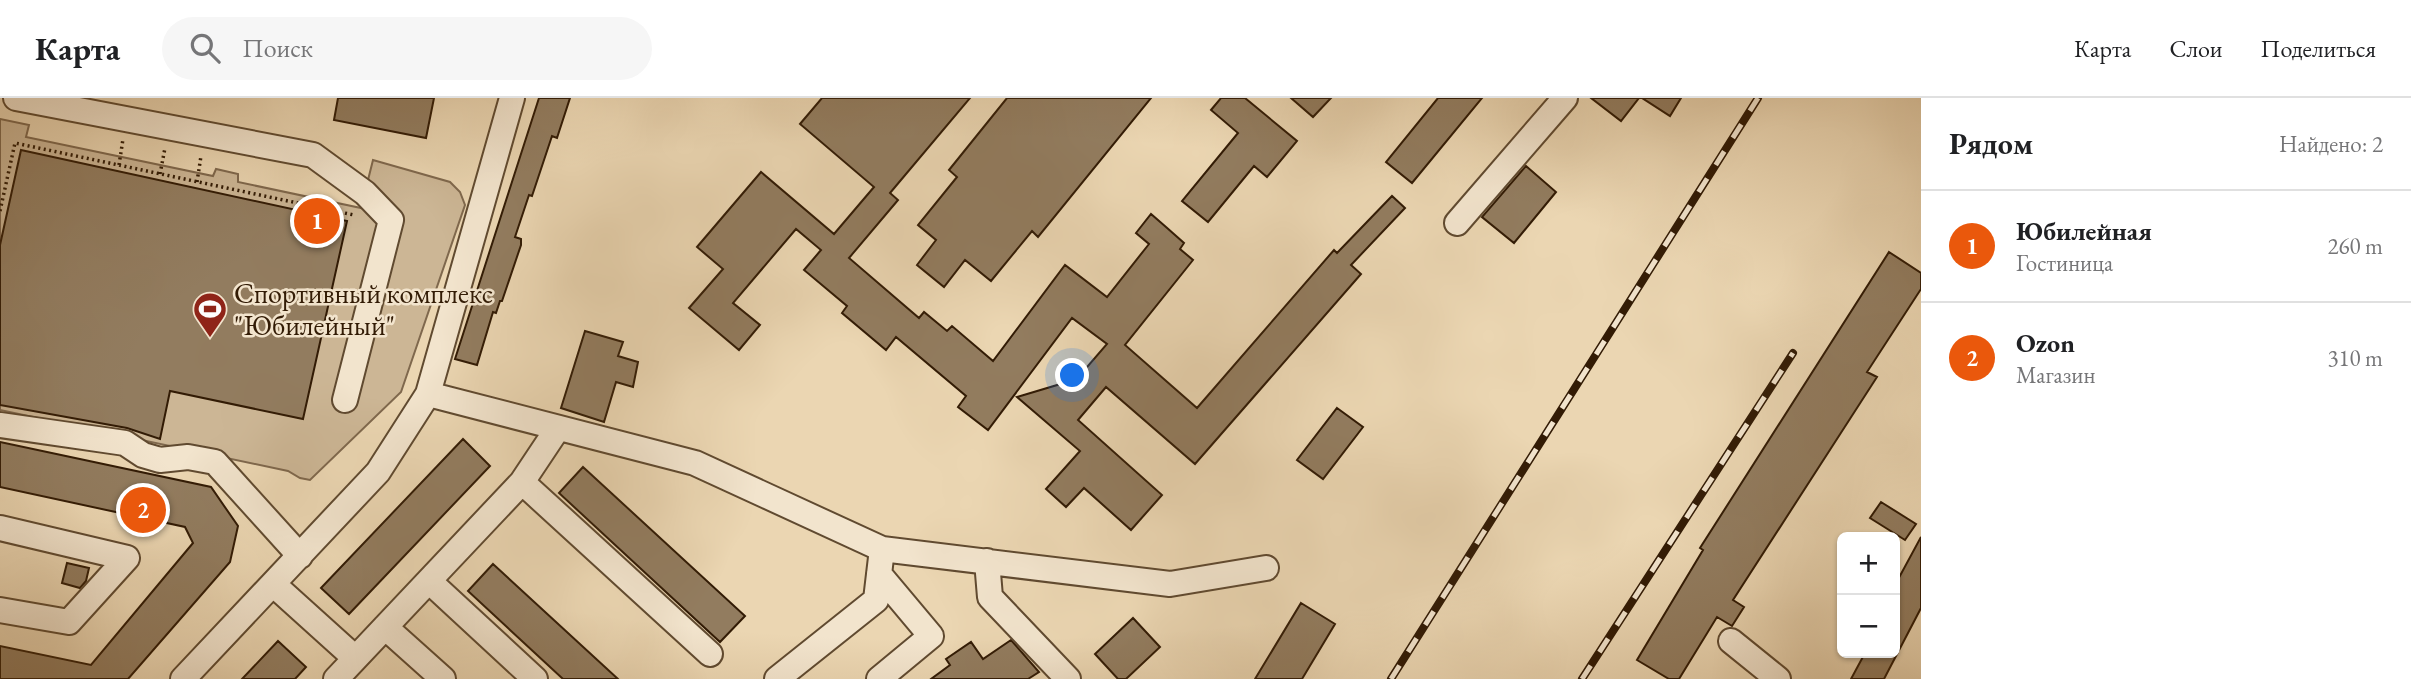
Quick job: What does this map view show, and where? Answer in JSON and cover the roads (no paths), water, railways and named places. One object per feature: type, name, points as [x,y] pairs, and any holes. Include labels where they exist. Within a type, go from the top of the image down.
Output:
[{"type":"street","points":[[16,98],[87,104],[313,155],[366,193],[391,220],[345,400]]},
{"type":"street","points":[[183,679],[378,472],[428,394],[512,98]]},
{"type":"street","points":[[1457,223],[1565,98]]},
{"type":"street","points":[[428,394],[695,463],[882,549],[1170,584],[1266,568]]},
{"type":"street","points":[[0,425],[125,443],[143,455],[160,460],[188,457],[215,462],[300,556]]},
{"type":"street","points":[[336,679],[522,482],[558,428]]},
{"type":"street","points":[[522,482],[710,654]]},
{"type":"street","points":[[0,529],[127,558],[69,622],[0,610]]},
{"type":"street","points":[[777,679],[876,600],[882,549]]},
{"type":"street","points":[[987,561],[990,597],[1068,679]]},
{"type":"street","points":[[878,679],[932,636],[879,574]]},
{"type":"street","points":[[429,581],[535,679]]},
{"type":"street","points":[[273,584],[355,658]]},
{"type":"street","points":[[385,627],[443,679]]},
{"type":"street","points":[[1731,641],[1778,679]]},
{"type":"railway","points":[[1391,679],[1758,98]]},
{"type":"railway","points":[[1582,679],[1793,353]]},
{"type":"place","name":"Юбилейная","points":[[317,221]]},
{"type":"place","name":"Спортивный комплекс \"Юбилейный\"","points":[[210,339]]},
{"type":"place","name":"Ozon","points":[[143,510]]}]
